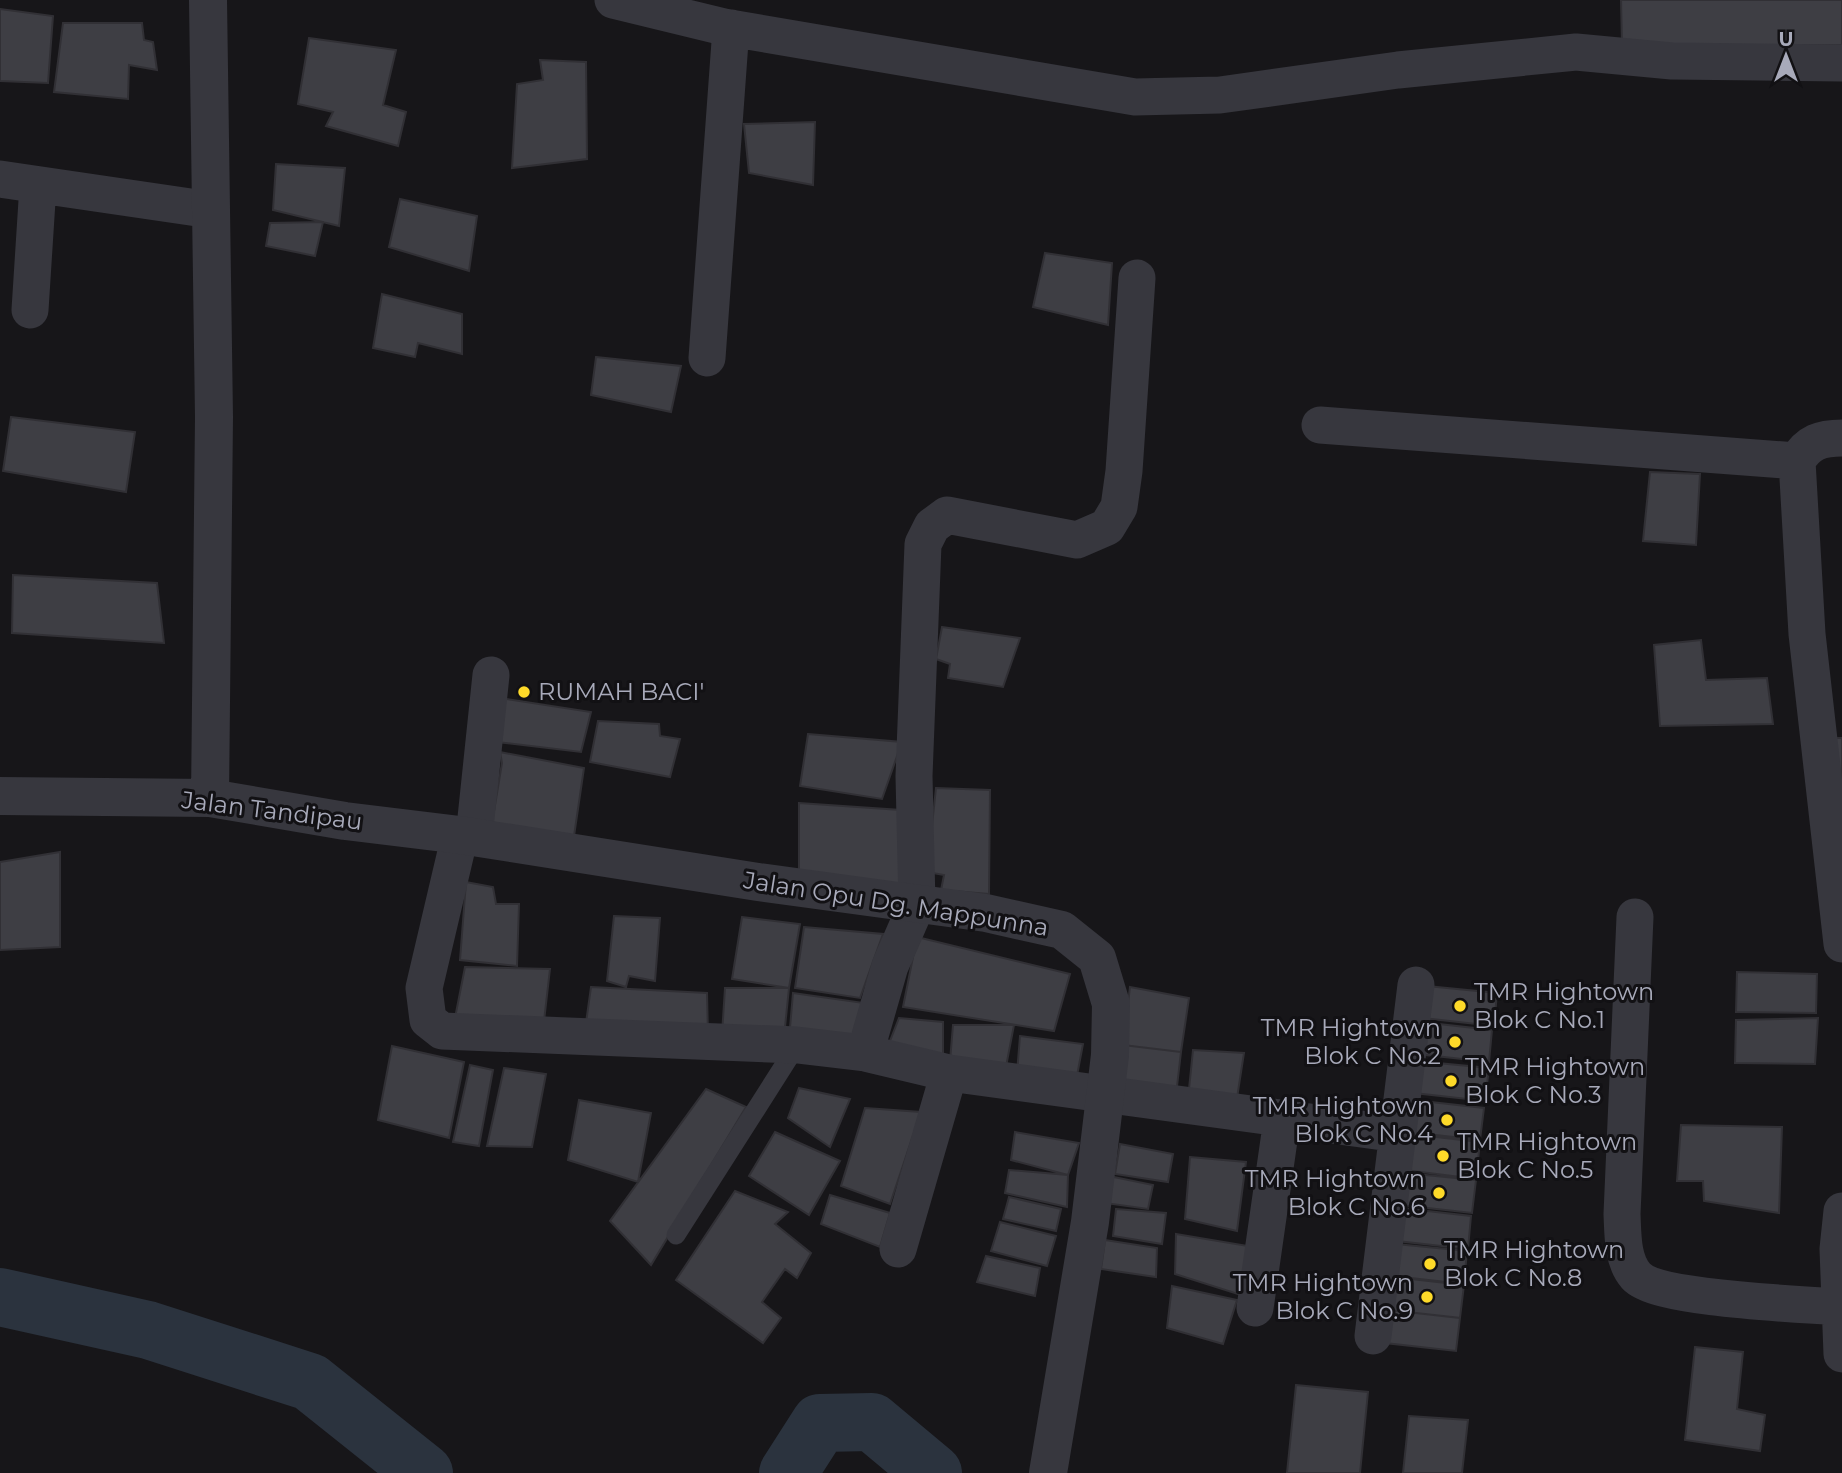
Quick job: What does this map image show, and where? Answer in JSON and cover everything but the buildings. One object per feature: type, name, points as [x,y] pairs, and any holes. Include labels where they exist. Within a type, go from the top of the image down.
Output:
[{"type":"street","points":[[208,0],[214,431],[211,798]]},
{"type":"street","points":[[613,0],[731,28],[1111,95],[1156,98],[1220,95],[1576,52],[1672,61],[1842,63]]},
{"type":"street","points":[[707,358],[731,28]]},
{"type":"street","points":[[0,179],[211,210]]},
{"type":"street","points":[[30,310],[38,185]]},
{"type":"street","points":[[865,1053],[890,966],[917,904],[914,776],[923,544],[932,526],[947,515],[1077,540],[1107,527],[1119,507],[1124,471],[1137,278]]},
{"type":"street","points":[[1320,425],[1797,461]]},
{"type":"street","points":[[1842,439],[1816,441],[1808,446],[1797,461],[1807,634],[1842,944]]},
{"type":"street","points":[[491,675],[467,836],[424,988],[425,1012],[434,1027],[455,1033],[797,1045],[865,1053],[949,1073],[1398,1134]]},
{"type":"street","name":"Jalan Tandipau","points":[[0,796],[211,798],[345,821],[467,836]]},
{"type":"street","name":"Jalan Opu Dg. Mappunna","points":[[467,836],[986,913],[1062,930],[1097,958],[1111,1004],[1105,1095],[1090,1222],[1048,1473]]},
{"type":"street","points":[[1635,917],[1622,1214],[1624,1253],[1637,1277],[1666,1290],[1838,1307]]},
{"type":"street","points":[[1373,1336],[1416,985]]},
{"type":"street","points":[[898,1249],[949,1073]]},
{"type":"street","points":[[1255,1308],[1282,1119]]},
{"type":"street","points":[[1842,1211],[1838,1249],[1838,1307],[1842,1354]]},
{"type":"lane","points":[[676,1235],[797,1045]]},
{"type":"waterway","points":[[0,1297],[148,1330],[310,1382],[424,1473]]},
{"type":"waterway","points":[[788,1473],[820,1423],[872,1422],[933,1473]]},
{"type":"place","name":"RUMAH BACI'","points":[[524,692]]},
{"type":"place","name":"TMR Hightown Blok C No.1","points":[[1460,1006]]},
{"type":"place","name":"TMR Hightown Blok C No.2","points":[[1455,1042]]},
{"type":"place","name":"TMR Hightown Blok C No.3","points":[[1451,1081]]},
{"type":"place","name":"TMR Hightown Blok C No.4","points":[[1447,1120]]},
{"type":"place","name":"TMR Hightown Blok C No.5","points":[[1443,1156]]},
{"type":"place","name":"TMR Hightown Blok C No.6","points":[[1439,1193]]},
{"type":"place","name":"TMR Hightown Blok C No.8","points":[[1430,1264]]},
{"type":"place","name":"TMR Hightown Blok C No.9","points":[[1427,1297]]}]
